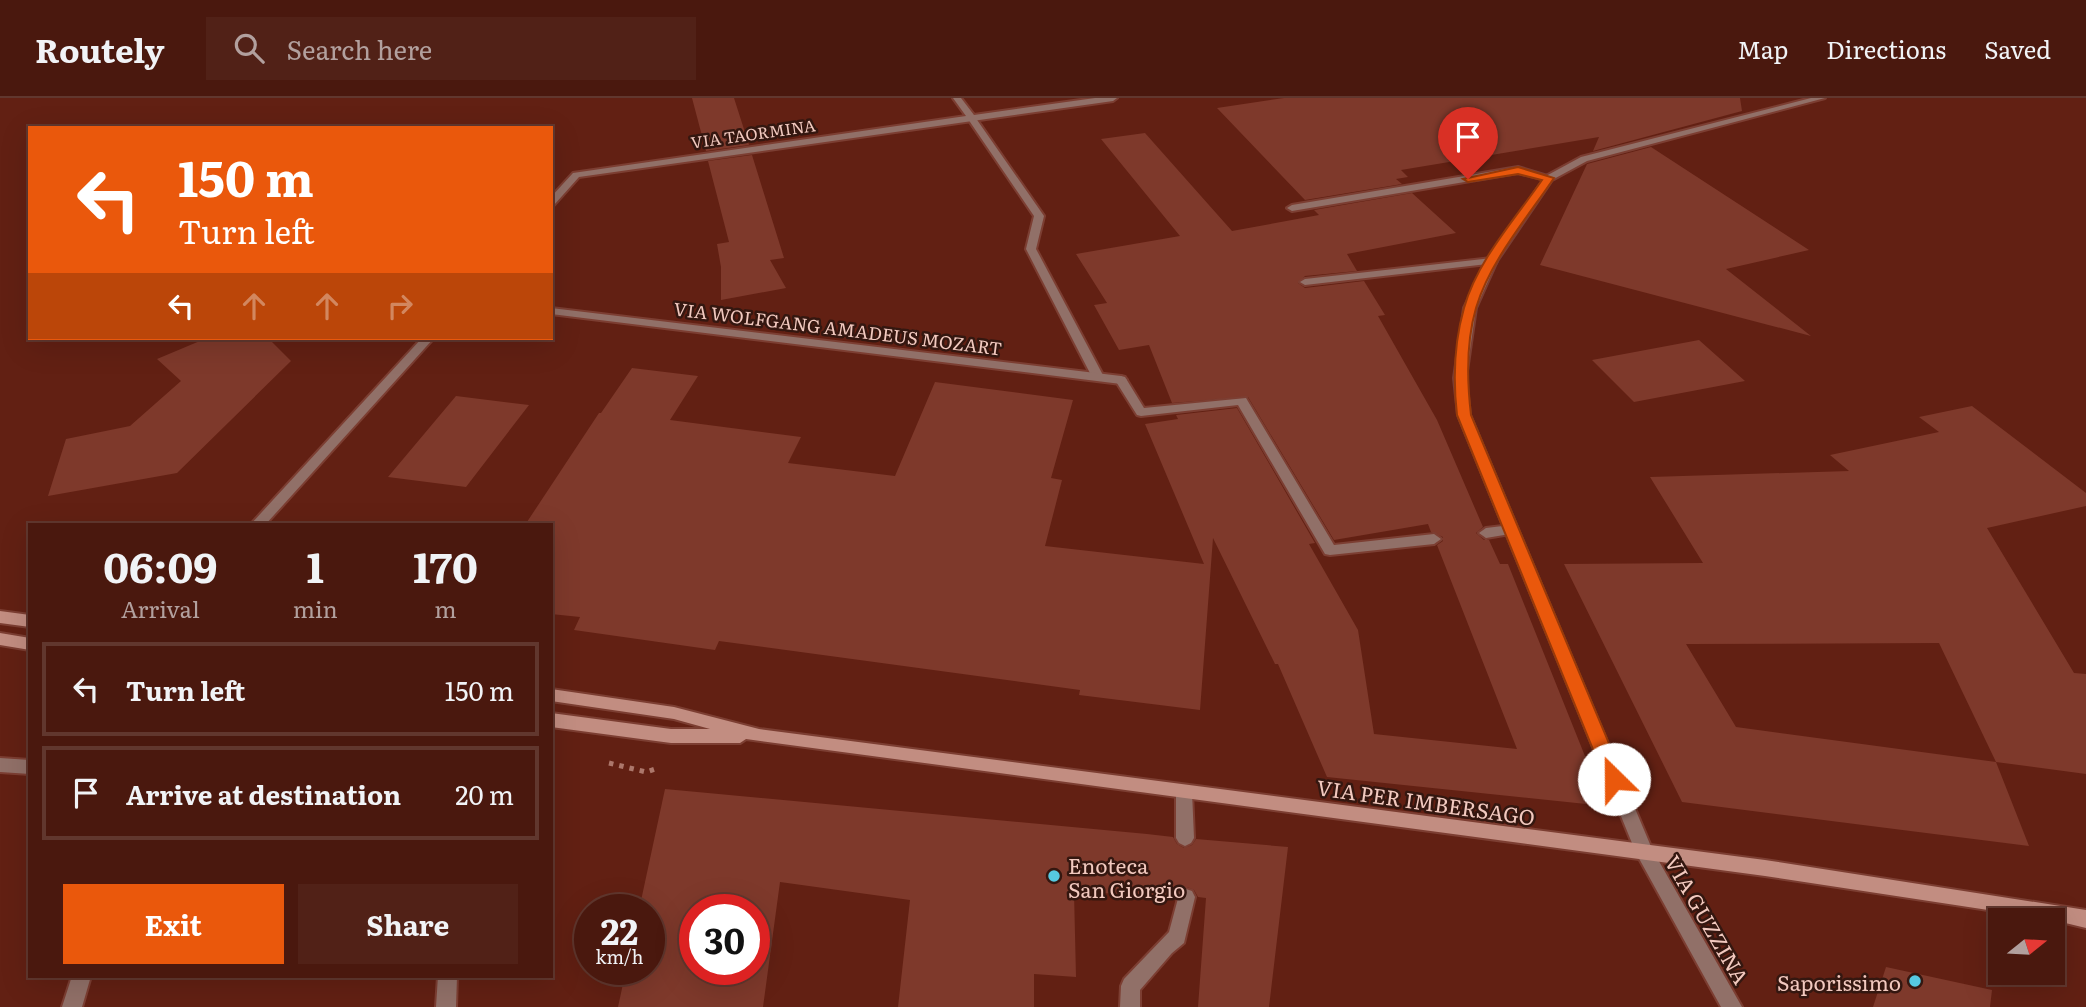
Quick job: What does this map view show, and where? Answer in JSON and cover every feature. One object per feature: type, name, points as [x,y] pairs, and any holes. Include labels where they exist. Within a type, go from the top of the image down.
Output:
[{"type":"main road","points":[[0,617],[28,621]]},
{"type":"main road","points":[[0,639],[28,644]]},
{"type":"main road","name":"VIA PER IMBERSAGO","points":[[553,695],[674,713],[759,736]]},
{"type":"main road","name":"VIA PER IMBERSAGO","points":[[553,720],[671,736],[759,736],[1765,868],[2086,919]]},
{"type":"street","points":[[957,98],[1039,216],[1031,249],[1098,377]]},
{"type":"street","name":"VIA TAORMINA","points":[[553,200],[576,175],[1113,98]]},
{"type":"street","points":[[1292,208],[1518,170],[1549,178],[1584,159],[1821,98]]},
{"type":"street","name":"VIA GUZZINA","points":[[1549,178],[1492,261],[1470,308],[1460,378],[1464,415],[1645,853],[1732,1007]]},
{"type":"street","points":[[1305,282],[1492,261]]},
{"type":"street","name":"VIA WOLFGANG AMADEUS MOZART","points":[[553,311],[1121,380],[1141,412],[1242,401],[1330,550],[1434,539]]},
{"type":"street","points":[[259,523],[426,340]]},
{"type":"street","points":[[1486,533],[1511,530]]},
{"type":"street","points":[[0,765],[28,767]]},
{"type":"street","points":[[1184,792],[1185,838]]},
{"type":"street","points":[[1130,1007],[1131,986],[1177,937],[1186,897]]},
{"type":"street","points":[[72,1007],[81,978]]},
{"type":"street","points":[[446,1007],[449,978]]},
{"type":"building","points":[[692,98],[734,98],[749,145],[706,151]]},
{"type":"building","points":[[1284,98],[1740,98],[1742,111],[1593,151],[1599,137],[1401,170],[1408,177],[1396,179],[1402,184],[1305,200],[1217,108]]},
{"type":"building","points":[[1145,133],[1232,231],[1319,215],[1314,210],[1412,193],[1456,233],[1347,254],[1357,271],[1305,276],[1298,283],[1305,288],[1364,281],[1385,315],[1378,316],[1437,420],[1483,527],[1476,533],[1484,540],[1489,540],[1500,564],[1508,564],[1605,806],[1327,777],[1278,664],[1275,664],[1213,538],[1200,710],[1079,695],[1080,690],[719,641],[715,650],[574,630],[580,617],[553,614],[553,523],[526,523],[632,368],[698,376],[670,420],[801,437],[788,463],[895,476],[935,382],[1073,400],[1051,478],[1062,480],[1045,546],[1204,564],[1145,424],[1178,419],[1176,415],[1237,408],[1315,543],[1309,544],[1358,630],[1374,734],[1517,749],[1437,545],[1443,541],[1443,537],[1431,532],[1428,524],[1334,540],[1248,397],[1172,403],[1149,345],[1119,350],[1094,305],[1107,303],[1076,254],[1180,236],[1101,139]]},
{"type":"building","points":[[1651,147],[1809,250],[1726,269],[1811,336],[1540,265],[1587,164]]},
{"type":"building","points":[[752,155],[784,258],[770,260],[786,288],[721,300],[721,267],[717,244],[729,242],[708,161]]},
{"type":"building","points":[[202,340],[270,340],[291,361],[177,473],[48,496],[66,439],[130,426],[181,381],[157,359]]},
{"type":"building","points":[[1699,340],[1745,381],[1634,402],[1592,360]]},
{"type":"building","points":[[456,396],[529,405],[466,487],[388,477]]},
{"type":"building","points":[[1972,406],[2086,493],[2086,506],[1987,528],[2074,673],[2086,674],[2086,774],[1996,762],[2029,846],[1682,802],[1564,564],[1703,563],[1650,477],[1849,471],[1830,455],[1939,432],[1919,417]],"holes":[[[1939,643],[1996,762],[1736,727],[1686,644]]]},
{"type":"building","points":[[665,789],[1147,834],[1173,837],[1177,844],[1184,848],[1192,845],[1196,839],[1288,847],[1269,1007],[1198,1007],[1206,898],[1198,897],[1194,890],[1187,887],[1179,889],[1176,896],[1074,892],[1076,977],[1034,974],[1034,1007],[898,1007],[910,900],[780,882],[770,956],[770,894],[679,894],[679,985],[766,985],[763,1007],[618,1007],[623,985],[665,985],[665,894],[642,894]]},
{"type":"building","name":"Saporissimo","points":[[1886,967],[1992,990],[1990,1007],[1873,1007]]},
{"type":"place","name":"Enoteca San Giorgio","points":[[1054,876]]},
{"type":"place","name":"Saporissimo","points":[[1915,981]]},
{"type":"route","points":[[1468,179],[1518,170],[1549,178],[1492,261],[1470,308],[1460,378],[1464,415],[1614,779]]}]
